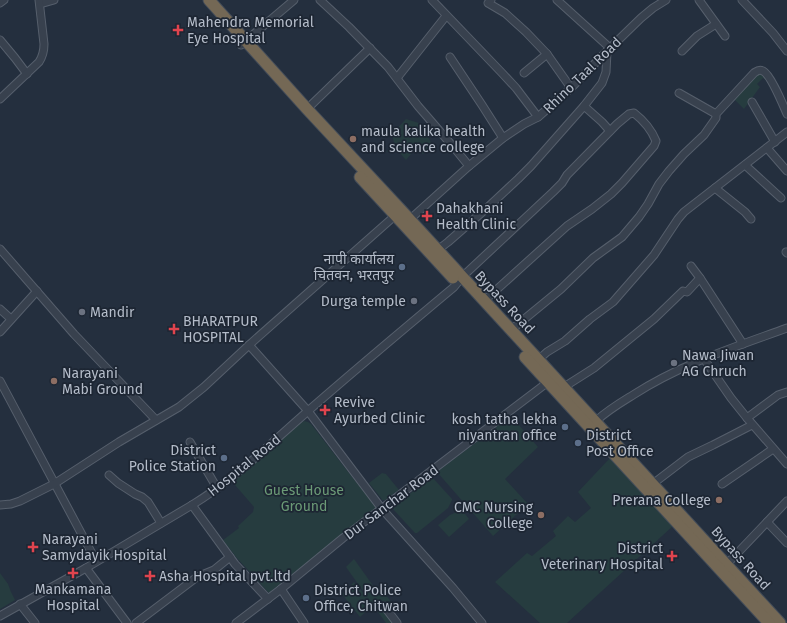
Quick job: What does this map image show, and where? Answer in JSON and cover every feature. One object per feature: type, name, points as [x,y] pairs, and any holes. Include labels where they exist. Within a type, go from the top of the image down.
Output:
[{"type":"highway","name":"Bypass Road","points":[[201,0],[307,109],[398,212]]},
{"type":"highway","name":"Bypass Road","points":[[209,0],[244,43],[435,252],[548,382],[615,453],[727,564],[780,623]]},
{"type":"highway","name":"Bypass Road","points":[[460,280],[484,301],[596,421],[650,486],[769,623]]},
{"type":"street","points":[[0,3],[4,0]]},
{"type":"street","points":[[0,99],[39,62],[43,56],[44,50],[40,2],[54,0]]},
{"type":"street","points":[[244,43],[294,0]]},
{"type":"street","points":[[320,0],[388,67],[418,106],[469,166]]},
{"type":"street","points":[[432,0],[516,88],[538,117]]},
{"type":"street","points":[[491,0],[488,3],[505,13],[526,32],[546,54],[571,88]]},
{"type":"street","points":[[435,252],[488,207],[518,179],[584,106],[602,83],[606,72],[608,49],[558,0]]},
{"type":"street","points":[[699,0],[725,36]]},
{"type":"street","points":[[742,0],[787,50]]},
{"type":"street","name":"Rhino Taal Road","points":[[407,222],[469,166],[503,138],[524,124],[538,117],[571,88],[608,49],[641,18],[662,1]]},
{"type":"street","points":[[397,78],[446,16]]},
{"type":"street","points":[[682,51],[697,36],[716,24]]},
{"type":"street","points":[[0,40],[27,74]]},
{"type":"street","points":[[307,109],[370,48]]},
{"type":"street","points":[[524,73],[546,54]]},
{"type":"street","points":[[450,57],[503,138]]},
{"type":"street","points":[[511,330],[561,289],[593,258],[622,237],[639,217],[659,184],[669,171],[711,126],[716,118],[716,114],[754,73],[759,70],[767,74],[787,114]]},
{"type":"street","points":[[679,93],[716,114]]},
{"type":"street","points":[[752,102],[775,142]]},
{"type":"street","points":[[584,106],[610,131]]},
{"type":"street","name":"Hospital Road","points":[[0,616],[86,568],[192,505],[217,488],[258,456],[308,411],[454,287],[553,192],[624,117],[634,113],[654,136],[656,141],[654,146],[611,194],[592,210],[567,226],[484,301]]},
{"type":"street","points":[[538,360],[565,341],[612,302],[654,255],[684,212],[787,132]]},
{"type":"street","points":[[767,148],[787,172]]},
{"type":"street","points":[[745,165],[780,198]]},
{"type":"street","points":[[715,188],[745,212],[751,219]]},
{"type":"street","points":[[0,505],[20,501],[54,484],[118,442],[179,407],[191,398],[398,212]]},
{"type":"street","points":[[0,249],[74,334],[156,420]]},
{"type":"street","points":[[691,266],[743,344]]},
{"type":"street","points":[[564,387],[594,368],[654,319],[683,291],[686,292],[700,278]]},
{"type":"street","points":[[0,332],[37,291]]},
{"type":"street","points":[[0,309],[11,319]]},
{"type":"street","points":[[596,421],[609,410],[648,385],[704,359],[787,328]]},
{"type":"street","points":[[249,345],[308,411],[382,509],[453,588],[482,623]]},
{"type":"street","points":[[704,359],[752,425],[787,464]]},
{"type":"street","points":[[0,381],[96,561]]},
{"type":"street","name":"Dur Sanchar Road","points":[[236,623],[281,589],[343,538],[548,382]]},
{"type":"street","points":[[747,418],[778,395],[787,392]]},
{"type":"street","points":[[650,486],[688,457],[752,425]]},
{"type":"street","points":[[190,442],[217,488]]},
{"type":"street","points":[[722,484],[773,449]]},
{"type":"street","points":[[109,475],[118,483],[148,502],[161,523]]},
{"type":"street","points":[[727,564],[787,501]]},
{"type":"street","points":[[192,505],[235,564],[268,599]]},
{"type":"street","points":[[767,522],[787,543]]},
{"type":"street","points":[[136,623],[197,577],[214,570],[230,557]]},
{"type":"street","points":[[86,568],[126,623]]},
{"type":"street","points":[[281,589],[304,623]]},
{"type":"street","points":[[20,604],[36,623]]},
{"type":"street","points":[[384,606],[397,623]]},
{"type":"green space","points":[[760,73],[763,74],[767,81],[763,78],[757,84],[760,87],[744,109],[733,98]]},
{"type":"green space","points":[[406,119],[422,124],[432,145],[423,154],[416,148],[406,160],[398,151],[386,152],[394,143],[392,134]]},
{"type":"green space","points":[[511,416],[538,447],[505,479],[528,504],[493,536],[437,472]]},
{"type":"green space","name":"Guest House Ground","points":[[304,421],[311,424],[377,508],[269,593],[236,557],[223,540],[239,528],[238,526],[253,512],[254,507],[235,485],[235,480]]},
{"type":"green space","points":[[610,458],[674,525],[567,623],[540,623],[495,582],[527,553],[532,556],[556,536],[553,531],[568,516],[575,522],[591,508],[578,492]]},
{"type":"green space","points":[[382,473],[386,474],[399,490],[385,500],[382,500],[369,483]]},
{"type":"green space","points":[[432,477],[452,500],[448,508],[417,533],[415,533],[393,509],[395,505]]},
{"type":"green space","points":[[461,510],[469,519],[449,537],[438,525],[450,515]]},
{"type":"green space","points":[[354,559],[379,594],[383,592],[395,606],[392,610],[386,603],[381,606],[393,623],[386,623],[373,605],[360,617],[342,594],[354,582],[368,598],[346,567]]},
{"type":"green space","points":[[0,573],[8,584],[15,600],[0,609]]},
{"type":"place","name":"Mahendra Memorial Eye Hospital","points":[[178,30]]},
{"type":"place","name":"maula kalika health and science college","points":[[353,139]]},
{"type":"place","name":"Dahakhani Health Clinic","points":[[427,216]]},
{"type":"place","name":"नापी कार्यालय चितवन, भरतपुर","points":[[402,267]]},
{"type":"place","name":"Durga temple","points":[[414,301]]},
{"type":"place","name":"Mandir","points":[[82,312]]},
{"type":"place","name":"BHARATPUR HOSPITAL","points":[[174,329]]},
{"type":"place","name":"Nawa Jiwan AG Chruch","points":[[674,363]]},
{"type":"place","name":"Narayani Mabi Ground","points":[[54,381]]},
{"type":"place","name":"Revive Ayurbed Clinic","points":[[325,410]]},
{"type":"place","name":"kosh tatha lekha niyantran office","points":[[565,427]]},
{"type":"place","name":"District Post Office","points":[[578,443]]},
{"type":"place","name":"District Police Station","points":[[224,458]]},
{"type":"place","name":"Prerana College","points":[[719,500]]},
{"type":"place","name":"CMC Nursing College","points":[[541,515]]},
{"type":"place","name":"Narayani Samydayik Hospital","points":[[33,547]]},
{"type":"place","name":"District Veterinary Hospital","points":[[672,556]]},
{"type":"place","name":"Mankamana Hospital","points":[[73,573]]},
{"type":"place","name":"Asha Hospital pvt.ltd","points":[[150,576]]},
{"type":"place","name":"District Police Office, Chitwan","points":[[306,598]]}]
